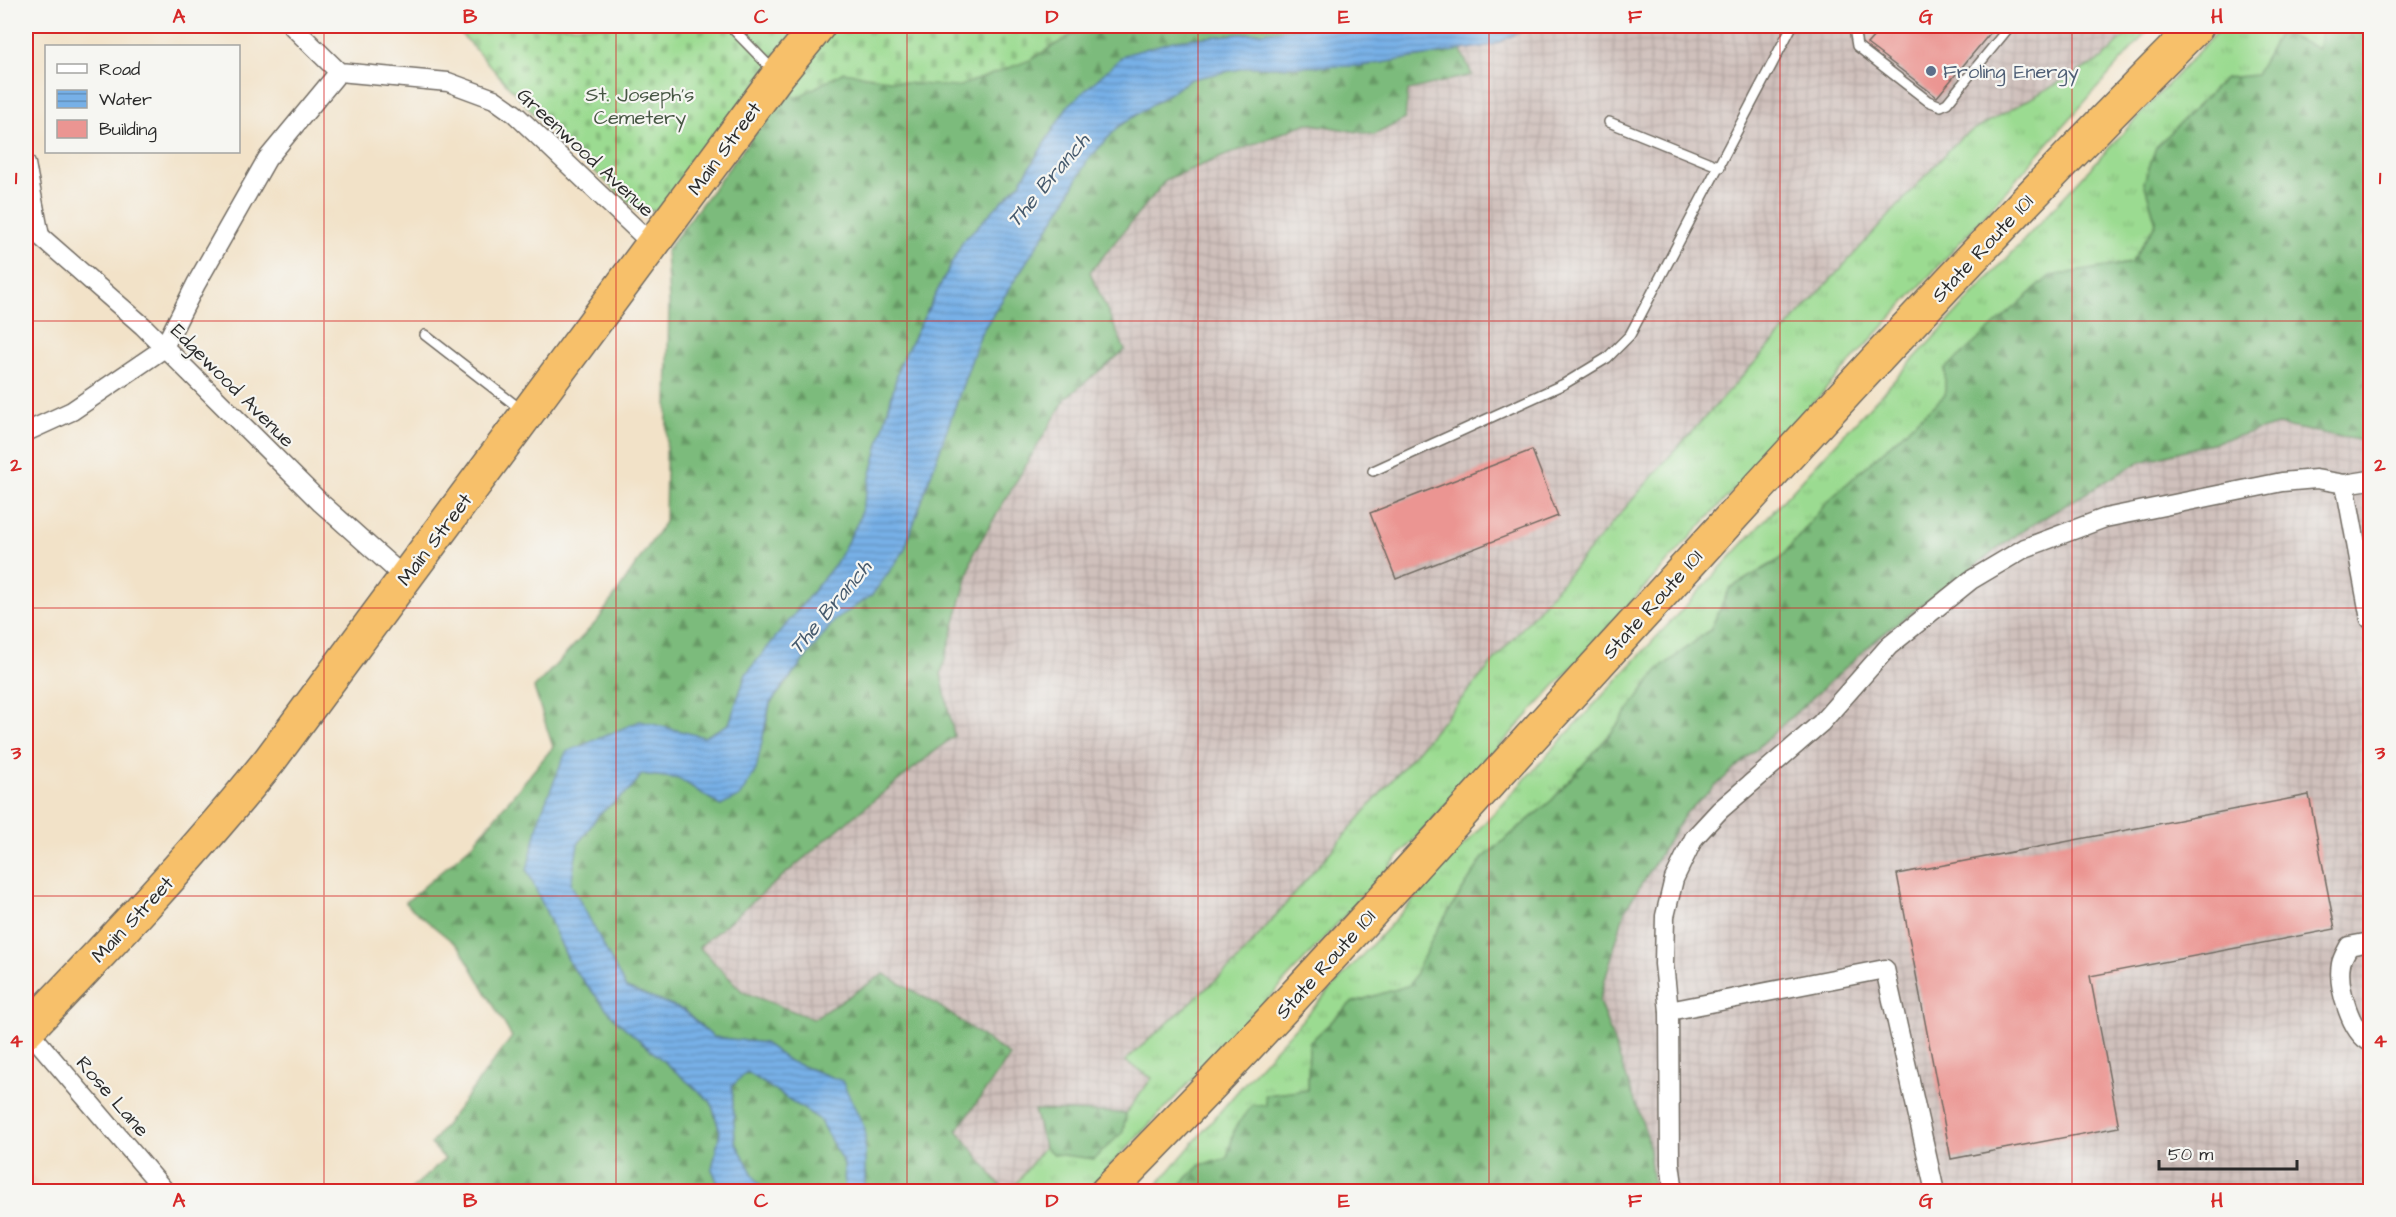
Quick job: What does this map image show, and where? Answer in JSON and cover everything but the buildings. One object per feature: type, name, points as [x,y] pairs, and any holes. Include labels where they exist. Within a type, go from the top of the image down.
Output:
[{"type":"highway","name":"Main Street","points":[[26,1030],[115,939],[214,831],[270,760],[778,75],[818,26]]},
{"type":"highway","name":"State Route 101","points":[[2084,138],[2174,26]]},
{"type":"highway","name":"State Route 101","points":[[1107,1191],[1224,1074],[1721,529],[2084,138],[2197,26]]},
{"type":"highway","name":"State Route 101","points":[[1129,1191],[1224,1074]]},
{"type":"street","points":[[26,432],[72,411],[164,349],[196,284],[267,159],[339,72],[292,26]]},
{"type":"street","name":"Greenwood Avenue","points":[[339,72],[448,82],[494,99],[515,114],[653,245]]},
{"type":"street","points":[[26,164],[33,234]]},
{"type":"street","name":"Edgewood Avenue","points":[[33,234],[143,326],[321,503],[405,578]]},
{"type":"street","points":[[1674,1191],[1670,1163],[1669,1011],[1664,964],[1665,915],[1674,879],[1694,838],[1720,810],[1821,723],[1889,646],[1971,580],[2025,548],[2104,518],[2283,482],[2316,479],[2345,484],[2370,480]]},
{"type":"street","points":[[2345,484],[2370,619]]},
{"type":"street","points":[[2370,942],[2349,946],[2341,964],[2342,983],[2351,1022],[2361,1038],[2370,1042]]},
{"type":"street","points":[[1669,1011],[1885,969],[1935,1191]]},
{"type":"street","name":"Rose Lane","points":[[26,1030],[166,1191]]},
{"type":"lane","points":[[730,26],[778,75]]},
{"type":"lane","points":[[1373,471],[1564,384],[1607,358],[1630,335],[1792,26]]},
{"type":"lane","points":[[1859,26],[1855,34],[1857,46],[1928,101],[1941,106],[1947,103],[2010,26]]},
{"type":"lane","points":[[1609,122],[1720,167]]},
{"type":"lane","points":[[425,335],[527,414]]},
{"type":"shaded area","points":[[1533,26],[2135,26],[2102,59],[1961,137],[1675,450],[1235,963],[1126,1061],[1153,1077],[1126,1113],[1034,1110],[1044,1147],[1009,1191],[1005,1191],[957,1130],[1009,1056],[936,1004],[885,974],[813,1019],[743,992],[699,947],[843,825],[954,736],[941,674],[974,552],[1066,398],[1125,350],[1090,272],[1167,178],[1307,123],[1374,135],[1407,90],[1472,75],[1461,50],[1493,45]]},
{"type":"shaded area","points":[[2278,425],[2370,442],[2370,1191],[1654,1191],[1647,1135],[1599,1001],[1625,910],[1686,813],[1879,637],[2020,532],[2137,463]]},
{"type":"shaded area","points":[[26,1170],[46,1191],[26,1191]]},
{"type":"shaded area","points":[[125,1180],[133,1191],[109,1192],[115,1186]]},
{"type":"green space","name":"St. Joseph's Cemetery","points":[[454,26],[1086,26],[1030,60],[957,87],[906,83],[844,72],[796,98],[764,73],[661,209],[639,212],[544,125]]},
{"type":"green space","points":[[1086,26],[1324,26],[1177,40],[1067,107],[1020,183],[963,241],[900,364],[859,520],[836,563],[746,674],[729,724],[704,737],[640,721],[527,870],[571,966],[616,1020],[711,1102],[720,1132],[712,1169],[721,1191],[409,1191],[445,1159],[431,1144],[512,1037],[460,948],[405,903],[473,844],[553,747],[534,688],[598,620],[665,522],[669,302],[666,251],[787,91],[796,97],[844,72],[906,83],[1030,60]]},
{"type":"green space","points":[[2135,26],[2152,26],[1974,227],[1252,1017],[1086,1191],[1010,1192],[1044,1147],[1054,1154],[1123,1132],[1126,1113],[1152,1078],[1125,1061],[1235,963],[1675,450],[1961,137],[2102,59]]},
{"type":"green space","points":[[2222,26],[2323,26],[2318,50],[2280,32],[2256,76],[2225,78],[2144,182],[2156,223],[2131,263],[2050,277],[1945,395],[1828,501],[1779,560],[1730,588],[1710,630],[1658,670],[1612,732],[1552,800],[1483,858],[1435,933],[1410,986],[1351,1003],[1309,1043],[1308,1090],[1379,1178],[1235,1128],[1227,1159],[1200,1165],[1174,1191],[1151,1192],[1255,1071]]},
{"type":"green space","points":[[2323,26],[2370,26],[2370,442],[2278,425],[2137,463],[2020,532],[1879,637],[1686,813],[1625,910],[1599,1001],[1647,1135],[1654,1191],[1174,1191],[1200,1165],[1227,1159],[1235,1127],[1252,1105],[1266,1106],[1265,1095],[1308,1090],[1309,1043],[1351,1003],[1410,985],[1435,933],[1483,858],[1552,800],[1612,732],[1658,670],[1710,630],[1730,588],[1779,560],[1828,501],[1945,395],[1945,369],[2050,276],[2131,263],[2156,223],[2144,182],[2156,147],[2225,78],[2256,75],[2280,32],[2318,49]]},
{"type":"green space","points":[[1461,50],[1472,75],[1408,90],[1405,119],[1374,135],[1307,123],[1167,179],[1090,272],[1125,350],[1066,398],[974,552],[941,674],[954,736],[843,825],[699,947],[743,992],[813,1019],[884,974],[936,1004],[1010,1056],[957,1130],[1005,1191],[865,1191],[842,1081],[789,1061],[764,1043],[713,1037],[683,1010],[626,988],[570,885],[578,844],[599,814],[630,790],[642,774],[680,779],[721,806],[765,731],[770,704],[835,620],[872,595],[904,551],[981,333],[1064,203],[1087,161],[1119,126],[1191,79],[1249,67],[1362,66]]},
{"type":"green space","points":[[747,1072],[819,1119],[844,1164],[845,1191],[766,1191],[757,1182],[735,1141],[732,1086]]},
{"type":"green space","points":[[1034,1110],[1126,1113],[1123,1132],[1094,1159],[1054,1154],[1044,1147]]},
{"type":"green space","points":[[143,1178],[154,1191],[133,1191],[125,1180]]},
{"type":"water","name":"The Branch","points":[[1324,26],[1533,26],[1493,45],[1362,66],[1249,67],[1191,79],[1119,126],[1087,161],[1064,203],[981,333],[904,551],[872,595],[835,620],[770,703],[756,770],[740,796],[721,806],[680,779],[642,774],[630,790],[599,814],[578,844],[571,884],[626,988],[683,1010],[713,1037],[764,1043],[789,1061],[842,1081],[865,1129],[865,1191],[845,1191],[844,1164],[819,1119],[747,1072],[732,1086],[735,1141],[757,1182],[769,1191],[721,1191],[712,1169],[720,1132],[711,1102],[616,1020],[571,966],[527,870],[541,813],[566,752],[640,721],[704,737],[729,724],[746,674],[836,563],[859,520],[900,364],[963,241],[1020,183],[1067,107],[1124,55],[1177,40]]},
{"type":"place","name":"Froling Energy","points":[[1931,71]]}]
